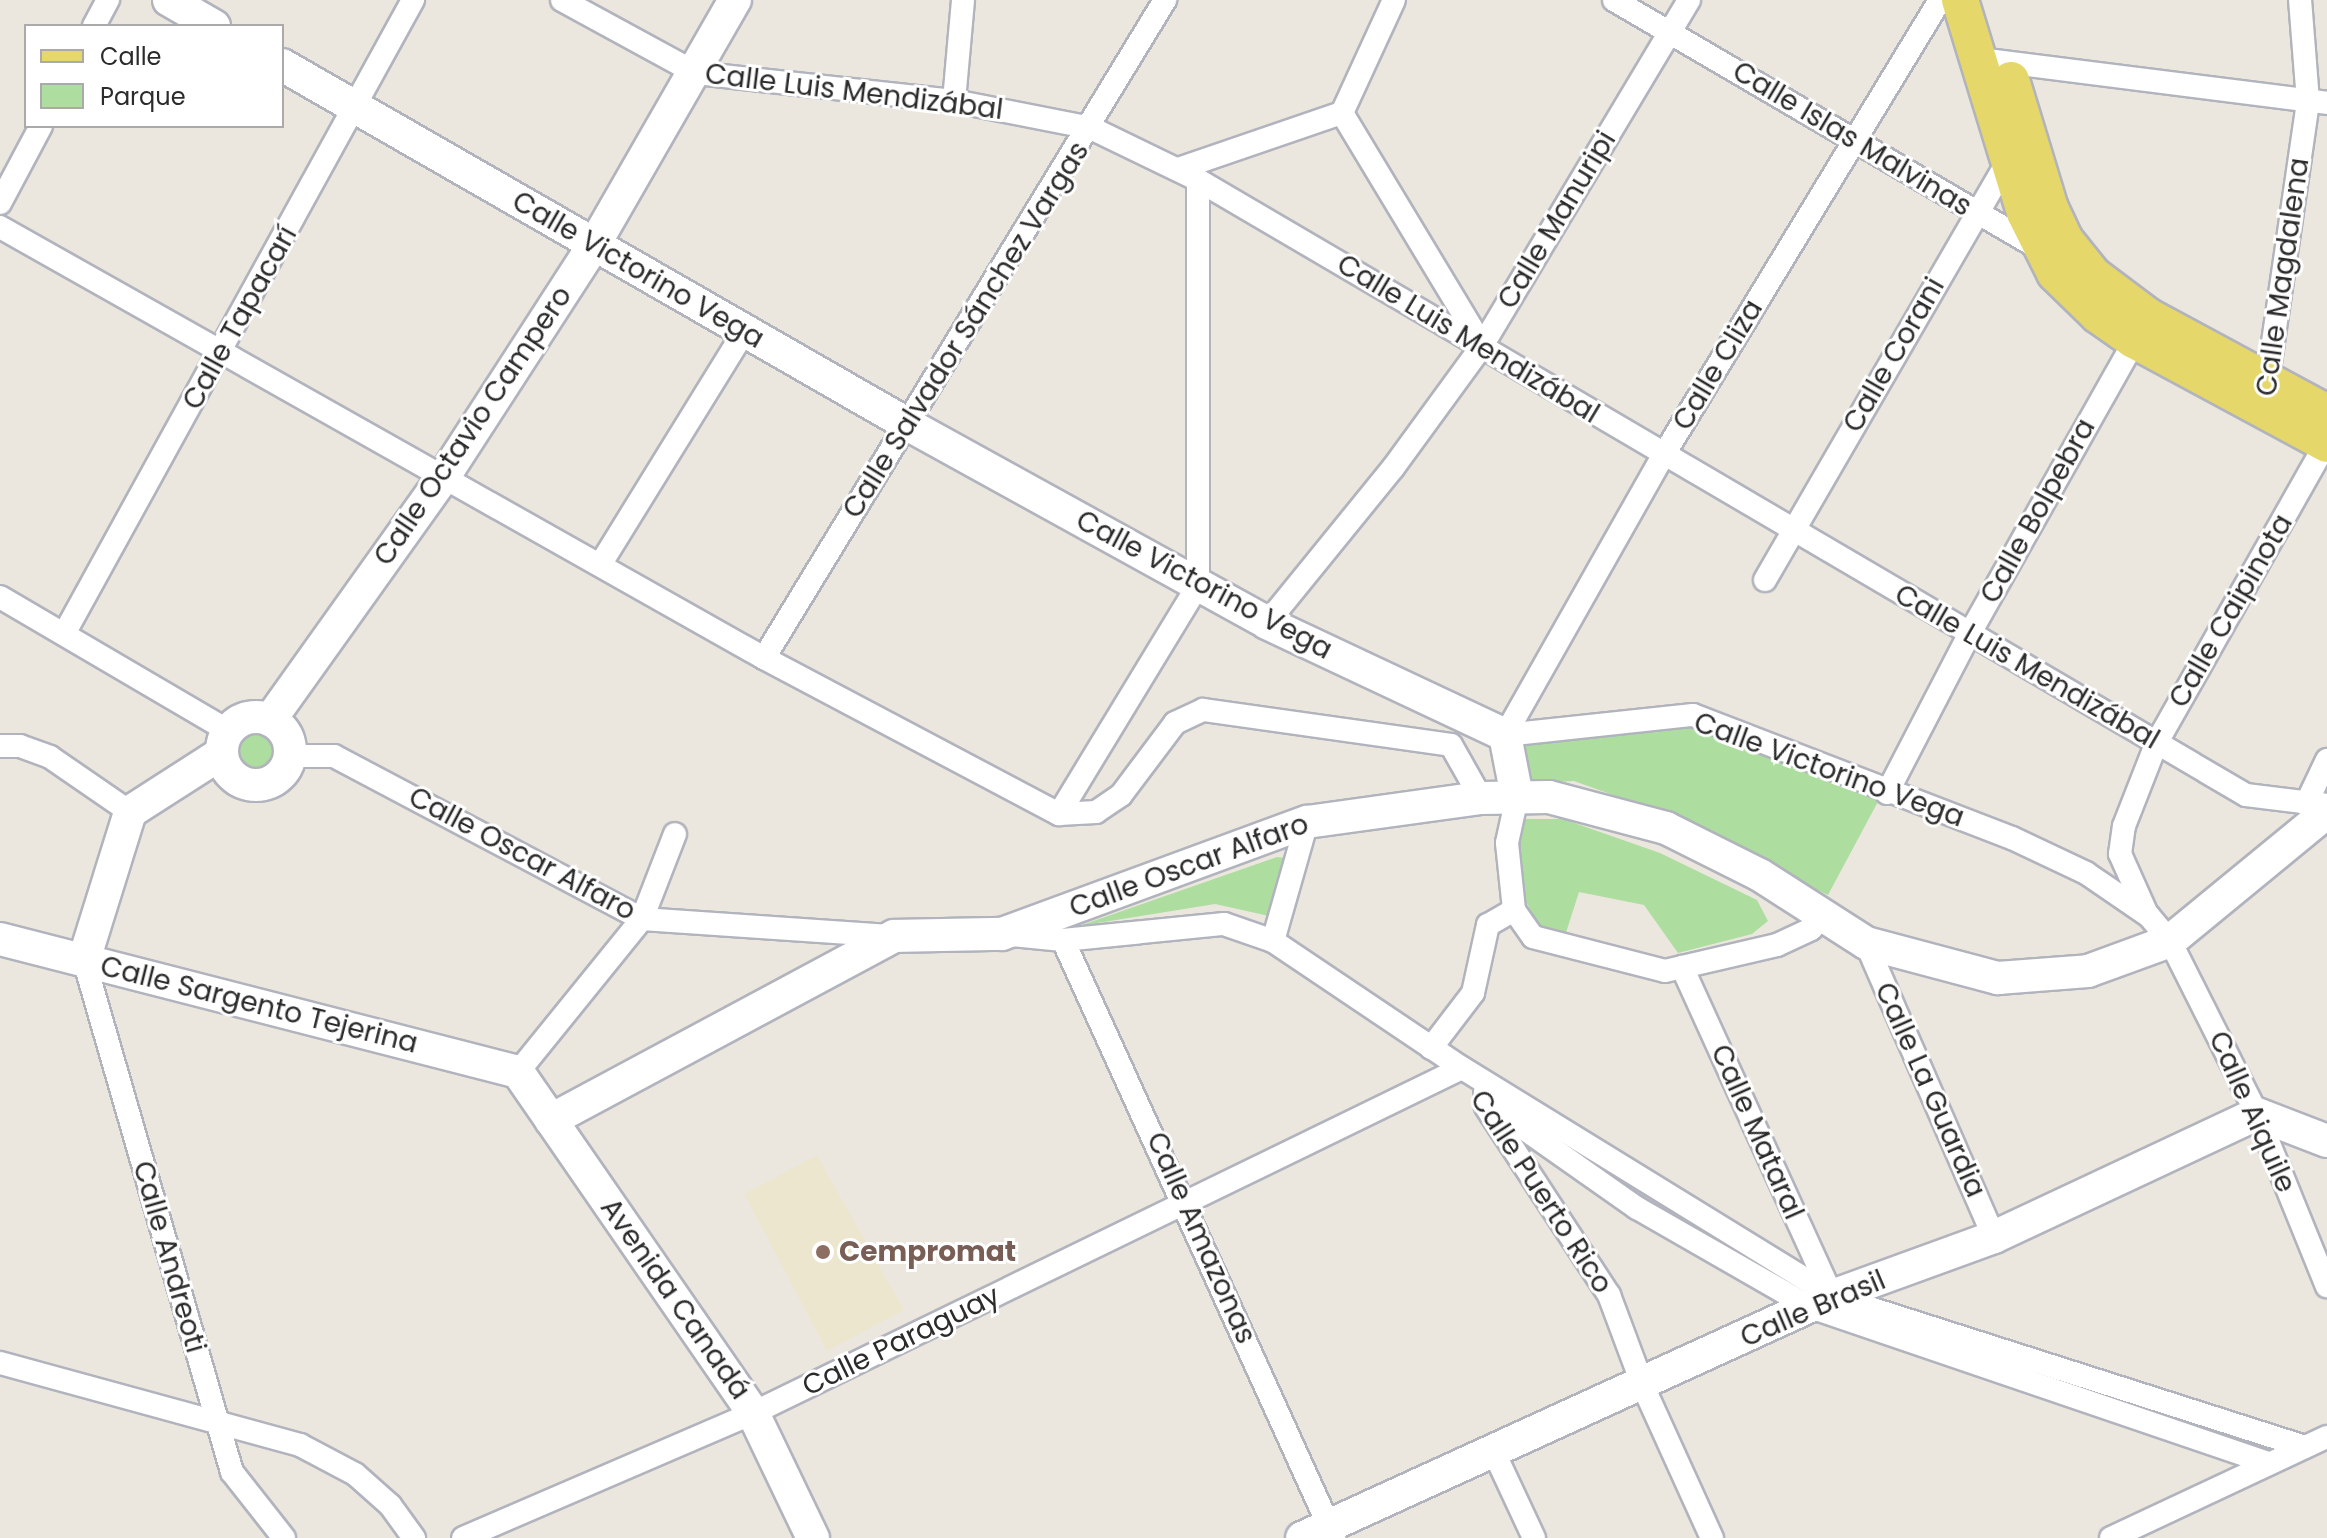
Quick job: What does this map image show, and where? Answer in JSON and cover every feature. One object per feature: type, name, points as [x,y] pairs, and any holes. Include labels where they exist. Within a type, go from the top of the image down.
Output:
[{"type":"main road","points":[[1960,0],[1993,61]]},
{"type":"main road","points":[[1984,0],[1993,61],[2018,146],[2040,249],[2073,293],[2265,396],[2327,443]]},
{"type":"main road","points":[[2018,146],[2057,223],[2093,275],[2141,328]]},
{"type":"main road","points":[[2265,396],[2327,413]]},
{"type":"street","points":[[95,24],[108,0]]},
{"type":"street","points":[[169,0],[211,24]]},
{"type":"street","name":"Calle Tapacarí","points":[[64,634],[223,351],[413,0]]},
{"type":"street","name":"Calle Luis Mendizábal","points":[[562,0],[696,73],[954,101],[1091,128],[1188,174],[1663,456],[2246,795],[2320,807]]},
{"type":"street","name":"Calle Octavio Campero","points":[[270,720],[445,475],[594,245],[696,73],[735,0]]},
{"type":"street","points":[[954,101],[963,0]]},
{"type":"street","name":"Calle Salvador Sánchez Vargas","points":[[764,658],[1091,128],[1165,0]]},
{"type":"street","points":[[1059,814],[1198,585],[1188,174],[1342,113],[1394,0]]},
{"type":"street","name":"Calle Islas Malvinas","points":[[1614,0],[1977,213],[2093,275]]},
{"type":"street","name":"Calle Manuripi","points":[[1267,623],[1393,468],[1482,346],[1689,0]]},
{"type":"street","name":"Calle Cliza","points":[[1505,735],[1663,456],[1940,0]]},
{"type":"street","name":"Calle Magdalena","points":[[2265,396],[2318,102],[2300,0]]},
{"type":"street","points":[[1993,61],[2318,102]]},
{"type":"street","name":"Calle Victorino Vega","points":[[284,66],[744,332],[1267,623],[1505,735],[1693,715],[2061,861],[2149,916],[2170,941]]},
{"type":"street","points":[[1342,113],[1482,346]]},
{"type":"street","points":[[0,203],[40,128]]},
{"type":"street","name":"Calle Corani","points":[[1765,580],[1791,530],[2018,146]]},
{"type":"street","points":[[0,227],[445,475],[764,658],[1059,814],[1096,812],[1121,795],[1175,723],[1203,710],[1451,745],[1481,798]]},
{"type":"street","name":"Calle Bolpebra","points":[[1887,793],[1970,633],[2141,328]]},
{"type":"street","points":[[600,565],[744,332]]},
{"type":"street","name":"Calle Caipinota","points":[[2149,916],[2120,854],[2124,826],[2157,742],[2327,443]]},
{"type":"street","points":[[0,597],[64,634],[225,742],[231,774],[251,785],[281,775],[290,756],[286,734],[270,720],[247,718],[225,742],[130,812],[84,960]]},
{"type":"street","points":[[1505,735],[1517,797],[1507,843],[1514,910],[1533,937],[1616,961],[1665,971],[1777,945],[1811,929],[1822,916]]},
{"type":"street","points":[[0,746],[20,746],[50,757],[130,812]]},
{"type":"street","name":"Calle Oscar Alfaro","points":[[290,756],[334,756],[642,919],[894,936],[1002,934],[1307,822],[1481,798],[1549,797],[1666,828],[1760,875],[1866,943],[1998,978],[2088,971],[2170,941],[2320,807]]},
{"type":"street","points":[[2320,807],[2327,760]]},
{"type":"street","points":[[1273,941],[1307,822]]},
{"type":"street","points":[[518,1072],[642,919],[675,834]]},
{"type":"street","points":[[1431,1048],[1473,993],[1488,925],[1514,910]]},
{"type":"street","points":[[1002,934],[1063,940],[1224,924],[1273,941],[1462,1068],[1516,1123],[1637,1208],[1821,1302],[2269,1463]]},
{"type":"street","points":[[551,1120],[894,936]]},
{"type":"street","name":"Calle Sargento Tejerina","points":[[0,939],[518,1072]]},
{"type":"street","name":"Calle Amazonas","points":[[1063,940],[1186,1202],[1322,1534]]},
{"type":"street","name":"Calle Aiquile","points":[[2170,941],[2257,1114],[2327,1286]]},
{"type":"street","name":"Calle La Guardia","points":[[1866,943],[1994,1237]]},
{"type":"street","name":"Calle Andreoti","points":[[84,960],[232,1472],[284,1538]]},
{"type":"street","name":"Calle Mataral","points":[[1682,967],[1821,1302]]},
{"type":"street","name":"Calle Paraguay","points":[[463,1538],[753,1413],[1462,1068]]},
{"type":"street","name":"Calle Puerto Rico","points":[[1462,1068],[1609,1295],[1643,1386],[1712,1538]]},
{"type":"street","name":"Avenida Canadá","points":[[518,1072],[753,1413],[813,1538]]},
{"type":"street","points":[[2257,1114],[2327,1141]]},
{"type":"street","name":"Calle Brasil","points":[[1322,1534],[1493,1450],[1643,1386],[1821,1302],[1994,1237],[2257,1114]]},
{"type":"street","points":[[1821,1302],[2304,1447]]},
{"type":"street","points":[[0,1363],[300,1445],[355,1474],[390,1505],[414,1538]]},
{"type":"street","points":[[2111,1538],[2327,1437]]},
{"type":"street","points":[[1493,1450],[1534,1538]]},
{"type":"shaded area","name":"Cempromat","points":[[817,1155],[904,1310],[827,1351],[744,1194]]},
{"type":"green space","points":[[1652,714],[1698,719],[1881,796],[1828,895],[1638,804],[1574,781],[1527,784],[1521,721]]},
{"type":"green space","points":[[256,731],[270,737],[276,751],[270,765],[256,771],[242,765],[236,751],[242,737]]},
{"type":"green space","points":[[1515,819],[1563,819],[1660,853],[1757,900],[1768,921],[1752,934],[1678,953],[1644,905],[1579,892],[1564,939],[1540,927],[1525,900]]},
{"type":"green space","points":[[1277,857],[1286,858],[1269,916],[1215,904],[1079,926]]},
{"type":"place","name":"Cempromat","points":[[823,1252]]}]
